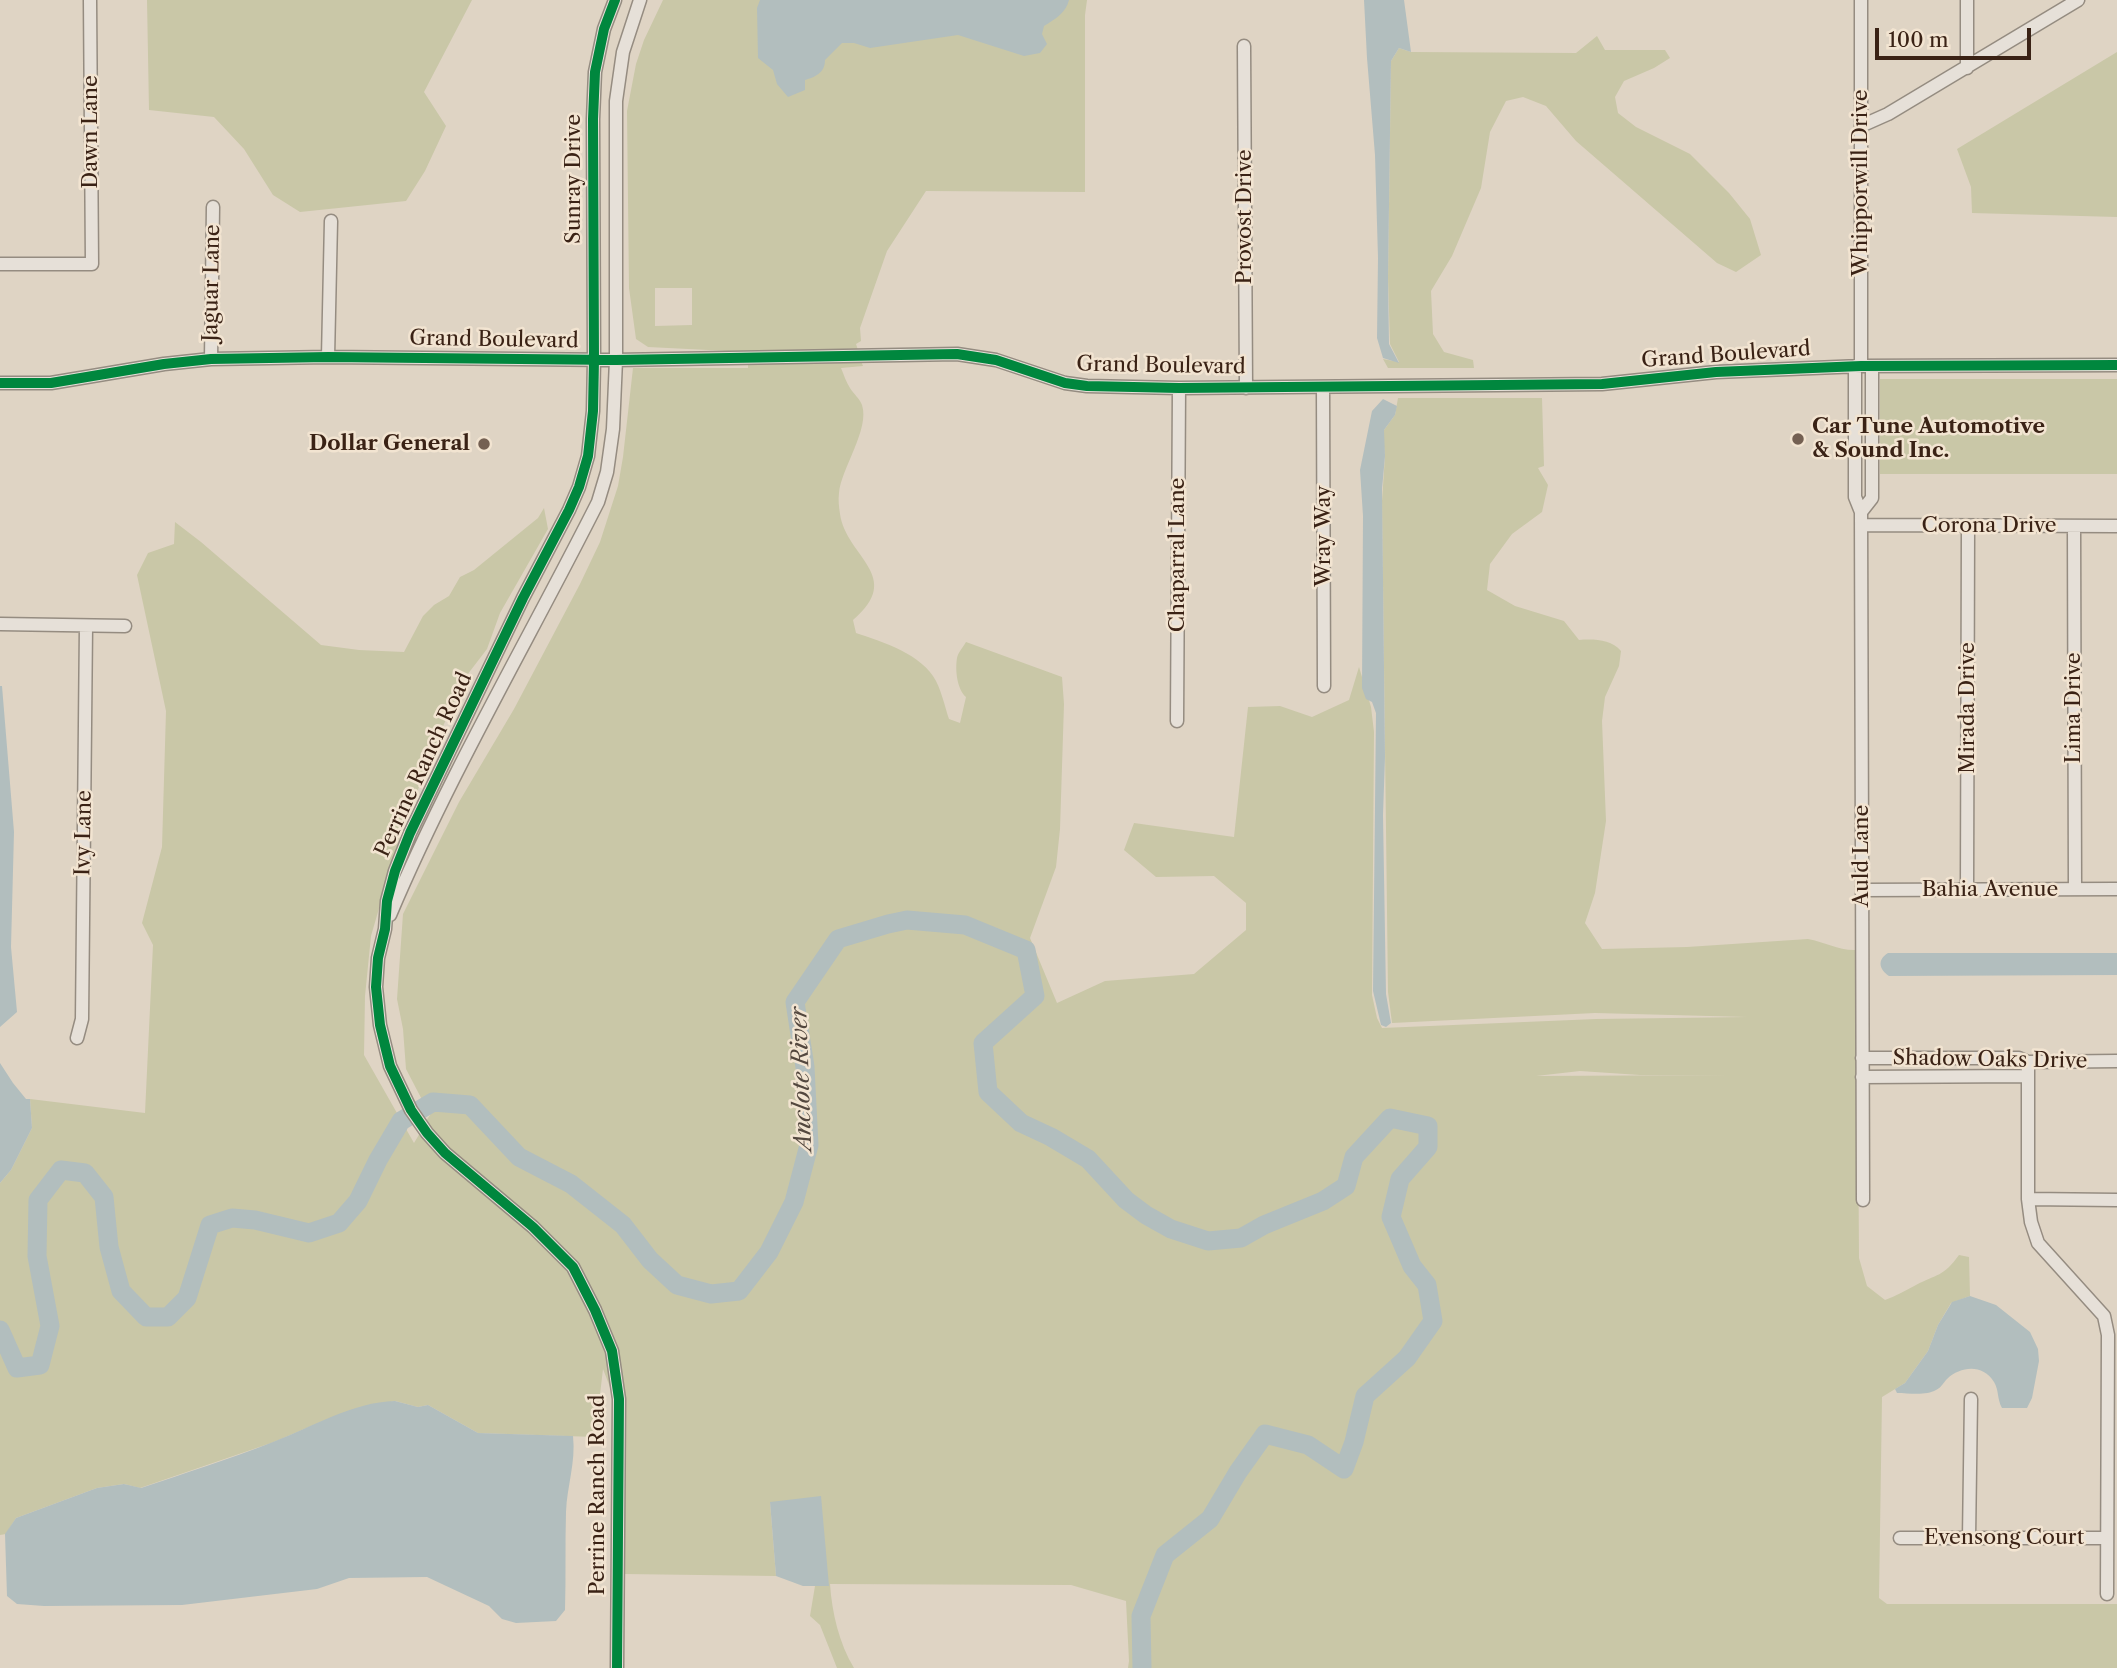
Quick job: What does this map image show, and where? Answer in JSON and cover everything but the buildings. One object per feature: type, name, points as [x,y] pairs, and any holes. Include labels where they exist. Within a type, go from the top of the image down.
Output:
[{"type":"street","name":"Dawn Lane","points":[[0,264],[92,264],[90,0]]},
{"type":"street","name":"Sunray Drive","points":[[594,360],[595,72],[604,29],[615,0]]},
{"type":"street","name":"Sunray Drive","points":[[616,360],[616,101],[622,52],[640,0]]},
{"type":"street","name":"Whipporwill Drive","points":[[1861,0],[1863,366]]},
{"type":"street","points":[[1967,0],[1967,68]]},
{"type":"street","points":[[1861,125],[1888,114],[1967,68],[2073,1]]},
{"type":"street","name":"Provost Drive","points":[[1244,46],[1246,388]]},
{"type":"street","name":"Jaguar Lane","points":[[211,359],[213,207]]},
{"type":"street","points":[[328,357],[331,221]]},
{"type":"street","name":"Grand Boulevard","points":[[0,383],[51,383],[211,359],[328,357],[616,360],[957,354],[996,360],[1065,383],[1179,388],[1602,384],[1716,372],[1863,366],[2117,365]]},
{"type":"street","name":"Perrine Ranch Road","points":[[594,360],[593,411],[588,456],[579,487],[410,833],[390,891],[378,958],[376,987],[380,1025],[390,1066],[411,1110],[445,1153],[533,1227],[573,1267],[612,1351],[619,1399],[617,1668]]},
{"type":"street","name":"Perrine Ranch Road","points":[[385,929],[423,843],[598,502],[607,472],[613,429],[616,360]]},
{"type":"street","name":"Auld Lane","points":[[1863,366],[1855,497],[1861,518],[1863,1200]]},
{"type":"street","name":"Auld Lane","points":[[1861,518],[1872,498],[1863,366]]},
{"type":"street","name":"Wray Way","points":[[1323,387],[1324,686]]},
{"type":"street","name":"Chaparral Lane","points":[[1177,721],[1179,388]]},
{"type":"street","name":"Corona Drive","points":[[1861,518],[1968,526],[2117,526]]},
{"type":"street","name":"Mirada Drive","points":[[1967,890],[1968,526]]},
{"type":"street","name":"Lima Drive","points":[[2074,526],[2075,889]]},
{"type":"street","points":[[0,624],[125,626]]},
{"type":"street","name":"Ivy Lane","points":[[77,1038],[82,1019],[86,626]]},
{"type":"street","name":"Bahia Avenue","points":[[1862,890],[2117,889]]},
{"type":"street","name":"Shadow Oaks Drive","points":[[1862,1058],[2117,1061]]},
{"type":"street","points":[[2028,1062],[2028,1199],[2031,1222],[2038,1243],[2104,1316],[2108,1335],[2107,1594]]},
{"type":"street","name":"Shadow Oaks Drive","points":[[1862,1077],[2028,1076]]},
{"type":"street","points":[[2028,1199],[2117,1200]]},
{"type":"street","points":[[1969,1538],[1970,1399]]},
{"type":"street","name":"Evensong Court","points":[[1900,1538],[2107,1538]]},
{"type":"shaded area","points":[[147,0],[472,0],[424,92],[446,126],[425,171],[406,201],[300,212],[273,195],[244,149],[214,117],[149,110]]},
{"type":"shaded area","points":[[663,0],[1087,0],[1085,192],[926,191],[887,251],[860,328],[861,341],[856,344],[858,350],[748,352],[648,347],[636,339],[629,288],[627,111],[636,64]],"holes":[[[655,288],[692,288],[692,325],[655,326]]]},
{"type":"shaded area","points":[[760,0],[1069,0],[1063,12],[1044,26],[1042,34],[1047,44],[1040,53],[1024,56],[958,35],[870,48],[854,43],[842,43],[825,60],[816,76],[805,80],[805,90],[788,97],[777,84],[773,70],[758,58],[757,8]]},
{"type":"shaded area","points":[[1364,0],[1404,0],[1411,52],[1399,48],[1391,61],[1389,344],[1399,363],[1383,358],[1377,338],[1375,155]]},
{"type":"shaded area","points":[[1597,36],[1605,50],[1665,50],[1670,58],[1624,81],[1615,97],[1618,113],[1636,127],[1690,154],[1729,193],[1750,219],[1761,255],[1736,272],[1717,263],[1576,141],[1546,106],[1523,97],[1506,101],[1490,132],[1481,188],[1452,256],[1431,291],[1433,334],[1444,352],[1473,360],[1474,368],[1388,368],[1383,359],[1399,362],[1390,344],[1388,278],[1391,61],[1399,48],[1411,52],[1576,53]]},
{"type":"shaded area","points":[[2117,52],[2117,217],[1972,213],[1971,187],[1957,149]]},
{"type":"shaded area","points":[[861,361],[863,366],[841,368],[861,403],[863,415],[859,437],[841,483],[840,514],[844,529],[873,578],[874,591],[868,605],[853,620],[856,633],[901,650],[921,663],[936,681],[949,719],[960,723],[966,697],[959,684],[956,663],[966,642],[1062,677],[1064,704],[1060,829],[1056,867],[1030,938],[1057,1003],[1105,981],[1194,974],[1246,930],[1246,903],[1214,876],[1156,877],[1124,850],[1134,823],[1234,837],[1248,707],[1280,706],[1312,717],[1349,700],[1359,667],[1371,707],[1374,732],[1372,995],[1382,1028],[1596,1019],[1747,1017],[1595,1013],[1392,1023],[1388,992],[1382,501],[1384,430],[1395,415],[1398,398],[1542,398],[1544,466],[1538,468],[1548,485],[1542,512],[1512,534],[1490,564],[1487,590],[1515,606],[1564,621],[1579,640],[1607,642],[1621,651],[1619,666],[1605,697],[1602,721],[1606,821],[1595,893],[1585,923],[1602,949],[1687,947],[1808,939],[1857,950],[1859,1258],[1867,1286],[1885,1300],[1939,1274],[1959,1255],[1969,1257],[1970,1296],[1951,1303],[1938,1325],[1928,1351],[1905,1383],[1882,1397],[1879,1598],[1887,1604],[2117,1604],[2117,1668],[1128,1668],[1126,1601],[1071,1585],[830,1584],[837,1627],[854,1668],[837,1668],[820,1625],[810,1616],[815,1586],[829,1586],[770,1502],[776,1576],[624,1574],[625,1399],[617,1349],[579,1265],[449,1149],[426,1121],[430,1115],[406,1069],[403,1029],[397,999],[403,914],[459,802],[514,709],[600,542],[618,486],[633,368],[748,368],[748,363]],"holes":[[[1580,1071],[1640,1075],[1732,1075],[1536,1076]]]},
{"type":"shaded area","points":[[1880,379],[2117,379],[2117,474],[1880,474]]},
{"type":"shaded area","points":[[1383,399],[1397,406],[1395,415],[1384,430],[1382,489],[1386,994],[1391,1023],[1386,1027],[1381,1025],[1373,991],[1376,713],[1362,688],[1363,516],[1360,470],[1372,411]]},
{"type":"shaded area","points":[[544,508],[548,529],[500,613],[487,649],[464,679],[400,836],[371,936],[365,996],[364,1055],[414,1143],[420,1133],[528,1230],[568,1270],[590,1312],[606,1352],[613,1395],[603,1369],[595,1437],[478,1433],[428,1405],[418,1407],[395,1401],[349,1412],[274,1442],[140,1488],[124,1484],[97,1488],[16,1518],[6,1534],[0,1535],[0,1183],[11,1170],[32,1128],[30,1099],[145,1113],[153,945],[142,923],[162,847],[166,711],[137,575],[148,553],[174,544],[175,522],[321,645],[404,652],[423,616],[449,596],[460,577],[474,570],[538,518]]},
{"type":"shaded area","points":[[0,686],[14,832],[11,947],[17,1012],[0,1027]]},
{"type":"shaded area","points":[[1888,953],[2117,953],[2117,975],[1889,976],[1881,964]]},
{"type":"shaded area","points":[[0,1063],[26,1099],[30,1099],[32,1128],[11,1170],[0,1183]]},
{"type":"shaded area","points":[[1970,1296],[1996,1305],[2030,1332],[2038,1349],[2039,1361],[2032,1398],[2027,1408],[2002,1408],[1994,1382],[1984,1372],[1972,1369],[1959,1371],[1932,1392],[1897,1393],[1895,1389],[1905,1383],[1928,1351],[1938,1325],[1952,1302]]},
{"type":"shaded area","points":[[395,1401],[418,1407],[428,1405],[478,1433],[573,1436],[566,1512],[565,1610],[556,1621],[516,1623],[502,1619],[489,1606],[427,1577],[349,1578],[317,1589],[182,1605],[44,1606],[17,1604],[7,1596],[5,1534],[16,1518],[97,1488],[124,1484],[141,1488],[257,1448],[348,1410]]},
{"type":"shaded area","points":[[821,1496],[829,1586],[803,1586],[776,1576],[770,1502]]},
{"type":"waterway","name":"Anclote River","points":[[0,1330],[17,1368],[40,1365],[50,1326],[37,1256],[38,1200],[61,1170],[85,1173],[104,1197],[109,1247],[121,1291],[146,1317],[168,1317],[187,1298],[210,1225],[232,1218],[255,1220],[309,1233],[339,1223],[358,1201],[401,1121],[433,1102],[470,1105],[519,1157],[571,1184],[623,1225],[650,1260],[677,1285],[711,1294],[739,1291],[769,1252],[794,1202],[809,1145],[805,1067],[795,1002],[838,939],[907,920],[965,925],[1026,950],[1035,996],[983,1043],[988,1092],[1021,1123],[1088,1159],[1126,1200],[1171,1229],[1208,1241],[1241,1238],[1264,1225],[1323,1201],[1346,1186],[1354,1157],[1390,1118],[1428,1126],[1428,1147],[1400,1179],[1391,1217],[1412,1266],[1427,1285],[1433,1321],[1407,1358],[1365,1396],[1354,1442],[1344,1469],[1308,1445],[1265,1434],[1210,1519],[1165,1555],[1141,1616],[1142,1668]]},
{"type":"cycle path","points":[[615,0],[604,29],[595,72],[594,360],[593,411],[588,456],[569,510],[523,598],[410,833],[387,901],[376,987],[380,1025],[390,1066],[411,1110],[445,1153],[533,1227],[573,1267],[612,1351],[619,1399],[617,1668]]},
{"type":"cycle path","points":[[0,383],[51,383],[211,359],[328,357],[616,360],[957,354],[996,360],[1065,383],[1179,388],[1602,384],[1716,372],[1861,366],[2117,365]]},
{"type":"place","name":"Car Tune Automotive & Sound Inc.","points":[[1798,439]]},
{"type":"place","name":"Dollar General","points":[[484,444]]}]
